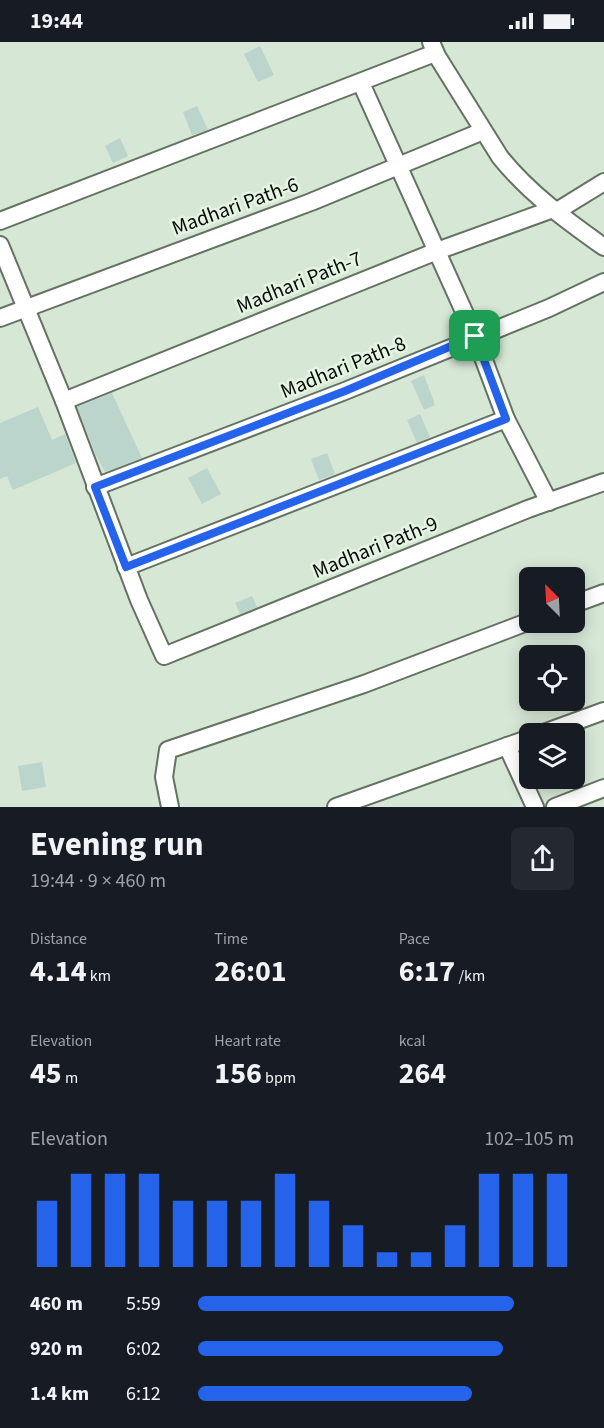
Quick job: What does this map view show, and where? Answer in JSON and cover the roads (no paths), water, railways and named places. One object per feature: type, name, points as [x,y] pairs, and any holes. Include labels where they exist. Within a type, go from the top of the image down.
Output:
[{"type":"street","points":[[0,220],[360,83],[433,48],[483,131],[512,172],[555,210],[604,247]]},
{"type":"street","points":[[360,83],[475,336],[506,419],[549,502]]},
{"type":"street","name":"Madhari Path-6","points":[[0,318],[400,167],[483,131]]},
{"type":"street","name":"Madhari Path-7","points":[[64,401],[437,252],[555,210],[604,182]]},
{"type":"street","points":[[0,245],[64,401],[126,567],[506,419]]},
{"type":"street","name":"Madhari Path-8","points":[[95,487],[345,391],[475,336],[549,308],[604,282]]},
{"type":"street","name":"Madhari Path-9","points":[[126,567],[164,656],[604,482]]},
{"type":"street","points":[[585,600],[604,593]]},
{"type":"street","points":[[170,807],[164,777],[168,750],[364,684],[519,625]]},
{"type":"street","points":[[572,723],[604,711]]},
{"type":"street","points":[[336,807],[519,742]]},
{"type":"street","points":[[507,746],[535,807]]},
{"type":"street","points":[[555,807],[604,788]]}]
